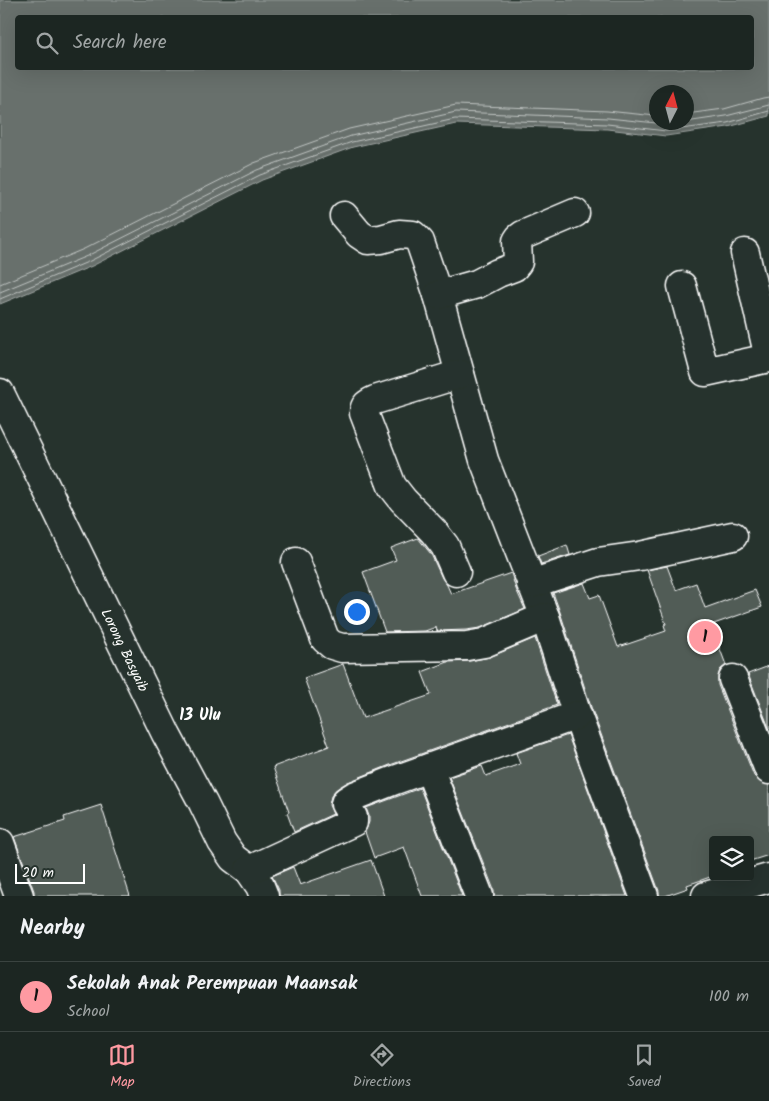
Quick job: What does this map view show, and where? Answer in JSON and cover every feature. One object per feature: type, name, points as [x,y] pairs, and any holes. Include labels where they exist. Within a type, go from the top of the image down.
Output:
[{"type":"street","points":[[438,295],[477,284],[514,267],[518,262],[517,240],[523,234],[575,213]]},
{"type":"street","points":[[344,216],[359,234],[368,240],[399,234],[413,235],[420,242],[438,295],[484,460],[545,617],[577,714],[644,896]]},
{"type":"street","points":[[682,286],[705,372],[769,358],[744,253]]},
{"type":"street","points":[[456,572],[445,546],[392,486],[364,413],[364,408],[375,400],[460,374]]},
{"type":"street","name":"Lorong Basyaib","points":[[0,393],[162,726],[222,842],[232,858],[249,870],[260,886],[264,896]]},
{"type":"street","points":[[531,584],[598,562],[640,556],[733,536]]},
{"type":"street","points":[[296,562],[325,639],[332,645],[342,648],[467,646],[484,643],[545,617]]},
{"type":"street","points":[[733,679],[769,770]]},
{"type":"street","points":[[249,870],[353,822],[345,804],[348,799],[577,714]]},
{"type":"street","points":[[429,768],[479,896]]},
{"type":"street","points":[[0,844],[19,896]]},
{"type":"street","points":[[706,896],[765,885]]},
{"type":"water","points":[[0,0],[769,0],[769,116],[728,127],[666,136],[607,129],[456,124],[353,147],[262,180],[92,266],[0,304]]},
{"type":"building","points":[[418,538],[431,554],[451,594],[511,573],[525,609],[480,628],[437,631],[436,627],[425,631],[385,632],[363,572],[396,560],[391,548]]},
{"type":"building","points":[[567,545],[570,555],[541,564],[538,556]]},
{"type":"building","points":[[667,566],[676,590],[696,583],[705,608],[755,590],[762,607],[711,625],[726,665],[720,670],[718,685],[754,776],[760,782],[769,785],[769,855],[754,860],[754,836],[709,836],[709,877],[687,885],[688,888],[665,896],[659,896],[659,891],[592,710],[553,593],[584,583],[590,598],[599,595],[618,647],[666,631],[664,625],[666,624],[647,570]]},
{"type":"building","points":[[535,638],[557,705],[348,782],[338,788],[331,796],[329,805],[333,814],[294,832],[273,767],[329,746],[304,678],[343,664],[363,718],[431,695],[422,672],[448,662],[470,661],[490,657]]},
{"type":"building","points":[[769,666],[769,728],[748,674]]},
{"type":"building","points":[[568,735],[627,896],[494,896],[494,890],[449,777],[482,766],[486,776],[520,764],[516,753]]},
{"type":"building","points":[[420,788],[462,896],[422,896],[404,847],[374,858],[365,832],[369,822],[366,808]]},
{"type":"building","points":[[101,805],[130,896],[34,896],[34,891],[14,837],[65,821],[64,817]]},
{"type":"building","points":[[371,860],[384,896],[279,896],[279,890],[272,876],[293,867],[300,885]]},
{"type":"place","name":"Sekolah Anak Perempuan Maansak","points":[[705,637]]},
{"type":"district","name":"13 Ulu","points":[[200,714]]}]
